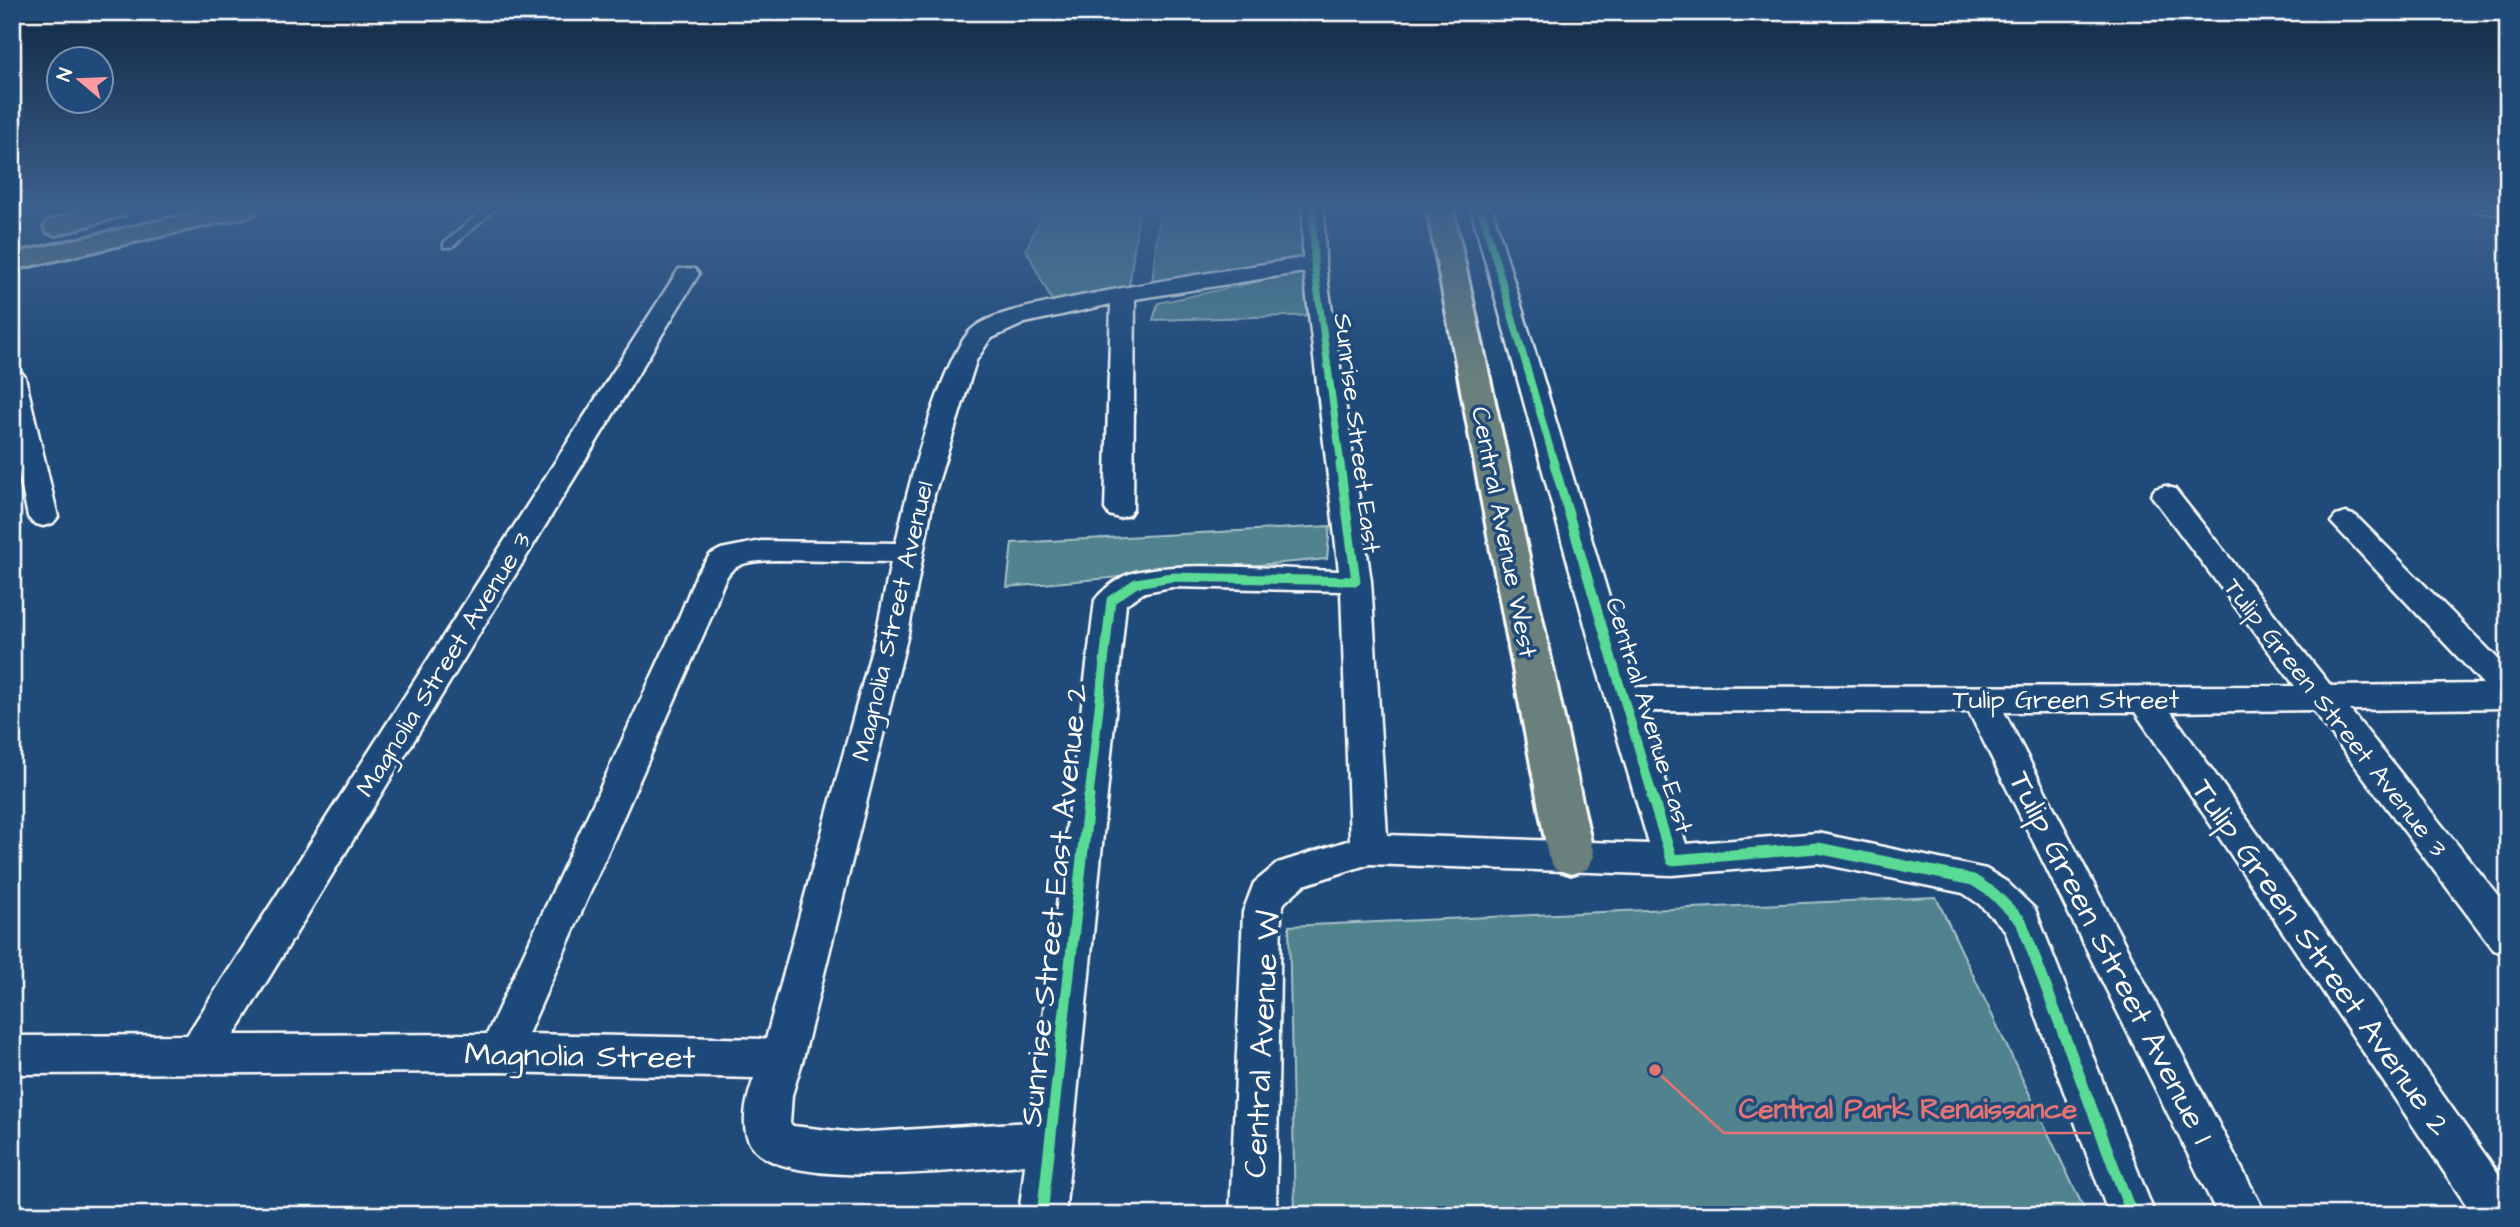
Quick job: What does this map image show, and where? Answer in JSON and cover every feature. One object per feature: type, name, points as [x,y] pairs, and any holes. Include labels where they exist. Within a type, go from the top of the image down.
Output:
[{"type":"main road","name":"Central Avenue West","points":[[1452,266],[1571,856]]},
{"type":"street","name":"Magnolia Street Avenue1","points":[[782,1059],[892,634],[919,495],[963,361],[981,334],[1017,317],[1123,294],[1289,266]]},
{"type":"street","name":"Sunrise Street East","points":[[1315,266],[1356,581],[1369,849]]},
{"type":"street","name":"Central Avenue East","points":[[1498,266],[1672,860],[1818,848],[1973,880],[1993,893],[2021,921],[2132,1215]]},
{"type":"street","name":"Magnolia Street Avenue 3","points":[[199,1054],[687,275]]},
{"type":"street","points":[[1119,509],[1123,294]]},
{"type":"street","points":[[12,377],[43,517]]},
{"type":"street","name":"Tulip Green Street Avenue 3","points":[[2165,495],[2508,938]]},
{"type":"street","points":[[2346,522],[2508,691]]},
{"type":"street","points":[[499,1053],[696,615],[710,576],[722,561],[733,555],[759,551],[837,554],[910,552]]},
{"type":"street","name":"Sunrise Street East","points":[[1111,600],[1136,583],[1172,578],[1356,581]]},
{"type":"street","name":"Sunrise Street East Avenue 2","points":[[1042,1215],[1111,600]]},
{"type":"street","name":"Tulip Green Street","points":[[1624,699],[2145,700],[2508,696]]},
{"type":"street","name":"Tulip Green Street Avenue 1","points":[[1980,699],[2243,1215]]},
{"type":"street","name":"Tulip Green Street Avenue 2","points":[[2145,700],[2500,1215]]},
{"type":"street","name":"Central Avenue W","points":[[1253,1215],[1262,912],[1268,894],[1291,874],[1369,849],[1672,860]]},
{"type":"street","name":"Magnolia Street","points":[[12,1055],[499,1053],[782,1059]]},
{"type":"street","points":[[782,1059],[770,1095],[767,1131],[780,1144],[803,1150],[856,1154],[1052,1142]]},
{"type":"green space","points":[[1035,266],[1132,266],[1127,303],[1053,303]]},
{"type":"green space","points":[[1154,266],[1255,266],[1152,283]]},
{"type":"green space","points":[[1313,270],[1321,315],[1153,320],[1158,303]]},
{"type":"green space","points":[[1330,526],[1327,559],[1007,587],[1012,543]]},
{"type":"green space","points":[[1936,897],[2087,1215],[1295,1215],[1289,926]]},
{"type":"cycle path","points":[[1042,1215],[1111,600],[1136,583],[1172,577],[1356,581],[1314,266]]},
{"type":"cycle path","points":[[1497,266],[1611,661],[1672,860],[1818,848],[1973,880],[1993,893],[2021,921],[2132,1215]]},
{"type":"place","name":"Central Park Renaissance","points":[[1655,1070]]}]
